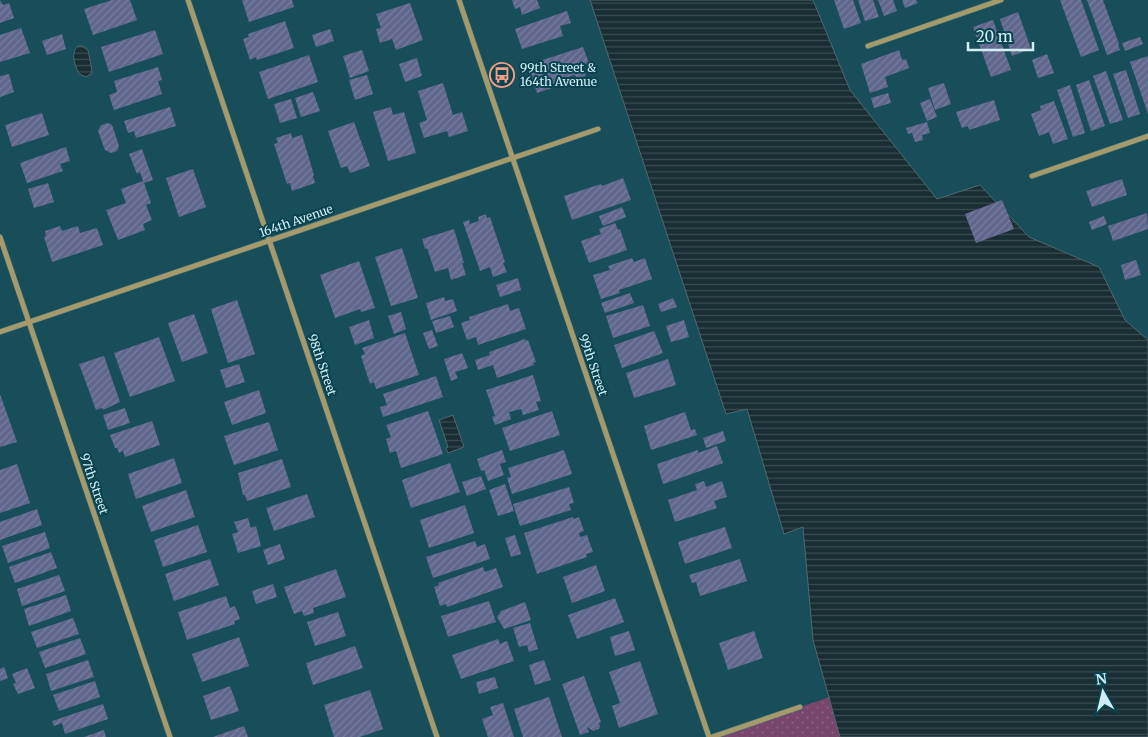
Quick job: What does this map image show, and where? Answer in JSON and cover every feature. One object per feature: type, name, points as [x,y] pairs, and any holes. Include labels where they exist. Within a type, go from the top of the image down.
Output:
[{"type":"street","name":"98th Street","points":[[188,0],[437,737]]},
{"type":"street","name":"99th Street","points":[[459,0],[710,737]]},
{"type":"street","points":[[868,46],[1001,0]]},
{"type":"street","name":"164th Avenue","points":[[0,332],[598,129]]},
{"type":"street","points":[[1032,176],[1148,136]]},
{"type":"street","name":"97th Street","points":[[0,237],[170,737]]},
{"type":"street","points":[[710,737],[800,707]]},
{"type":"shaded area","points":[[830,697],[840,737],[712,737]]},
{"type":"water","points":[[590,0],[813,0],[850,90],[937,199],[980,185],[1029,237],[1099,267],[1125,320],[1148,340],[1148,737],[840,737],[813,640],[803,527],[784,534],[747,409],[726,414]]},
{"type":"water","points":[[78,46],[88,50],[92,73],[86,77],[79,74],[75,63],[74,52]]},
{"type":"water","points":[[453,415],[464,447],[448,453],[446,448],[448,447],[439,420]]},
{"type":"building","points":[[0,0],[3,5],[9,3],[14,18],[0,23]]},
{"type":"building","points":[[112,0],[130,0],[137,20],[93,35],[84,9]]},
{"type":"building","points":[[242,0],[292,0],[294,7],[249,22]]},
{"type":"building","points":[[512,0],[537,0],[540,8],[522,15],[520,7],[515,9]]},
{"type":"building","points":[[834,0],[853,0],[861,23],[844,29]]},
{"type":"building","points":[[858,0],[873,0],[879,17],[865,21]]},
{"type":"building","points":[[878,0],[893,0],[897,11],[884,16]]},
{"type":"building","points":[[902,0],[916,0],[918,3],[905,8]]},
{"type":"building","points":[[1060,0],[1081,0],[1099,50],[1081,57]]},
{"type":"building","points":[[1087,0],[1103,0],[1120,50],[1107,55]]},
{"type":"building","points":[[410,3],[423,40],[396,50],[392,39],[380,43],[376,29],[381,28],[376,14]]},
{"type":"building","points":[[567,11],[571,23],[560,26],[563,36],[522,49],[515,29]]},
{"type":"building","points":[[1018,12],[1031,49],[1012,56],[1000,19]]},
{"type":"building","points":[[993,20],[1011,70],[991,77],[973,27]]},
{"type":"building","points":[[285,21],[294,48],[257,60],[256,57],[250,60],[243,39],[249,37],[248,34]]},
{"type":"building","points":[[21,28],[30,53],[0,62],[0,35]]},
{"type":"building","points":[[330,29],[334,41],[316,47],[312,35]]},
{"type":"building","points":[[155,30],[163,54],[109,72],[101,47]]},
{"type":"building","points":[[62,34],[66,49],[47,55],[42,41]]},
{"type":"building","points":[[1140,37],[1143,44],[1125,51],[1122,43]]},
{"type":"building","points":[[583,47],[589,63],[580,66],[586,70],[585,76],[578,78],[574,75],[562,79],[564,84],[537,93],[527,65]]},
{"type":"building","points":[[362,50],[369,71],[350,78],[343,56]]},
{"type":"building","points":[[899,50],[902,60],[906,59],[909,68],[885,77],[888,87],[870,93],[861,64]]},
{"type":"building","points":[[1047,54],[1054,73],[1038,78],[1032,60]]},
{"type":"building","points":[[309,55],[318,82],[268,99],[259,72]]},
{"type":"building","points":[[1148,56],[1148,114],[1130,62]]},
{"type":"building","points":[[417,58],[422,76],[405,82],[399,64]]},
{"type":"building","points":[[158,67],[162,80],[158,81],[162,94],[114,110],[109,95],[117,92],[114,81]]},
{"type":"building","points":[[1126,70],[1140,114],[1128,118],[1113,74]]},
{"type":"building","points":[[1106,71],[1123,120],[1110,124],[1093,76]]},
{"type":"building","points":[[9,74],[14,92],[0,97],[0,76]]},
{"type":"building","points":[[367,75],[373,94],[355,100],[349,80]]},
{"type":"building","points":[[1089,80],[1105,126],[1091,131],[1076,85]]},
{"type":"building","points":[[443,83],[453,115],[462,112],[468,131],[449,137],[447,131],[424,138],[419,123],[427,120],[418,91]]},
{"type":"building","points":[[944,83],[951,104],[935,110],[928,88]]},
{"type":"building","points":[[1070,85],[1085,133],[1073,137],[1057,90]]},
{"type":"building","points":[[313,92],[320,111],[301,117],[295,98]]},
{"type":"building","points":[[888,93],[891,103],[874,108],[871,98]]},
{"type":"building","points":[[291,99],[297,118],[280,123],[274,104]]},
{"type":"building","points":[[930,99],[937,117],[927,121],[920,103]]},
{"type":"building","points":[[994,100],[1000,120],[969,130],[968,126],[962,128],[956,112]]},
{"type":"building","points":[[1054,101],[1068,139],[1053,144],[1049,132],[1039,136],[1031,114],[1041,110],[1040,106]]},
{"type":"building","points":[[170,107],[176,126],[136,138],[134,131],[128,133],[124,121]]},
{"type":"building","points":[[391,107],[393,115],[404,112],[416,153],[388,161],[373,112]]},
{"type":"building","points":[[42,113],[49,135],[12,147],[5,125]]},
{"type":"building","points":[[354,122],[370,166],[350,173],[347,166],[341,168],[328,131]]},
{"type":"building","points":[[927,122],[930,133],[922,135],[923,140],[915,142],[912,133],[908,134],[906,128]]},
{"type":"building","points":[[108,123],[112,125],[119,146],[117,151],[111,153],[105,150],[98,131],[101,125]]},
{"type":"building","points":[[291,133],[292,138],[302,135],[315,183],[292,191],[290,183],[287,184],[274,144],[278,143],[276,138]]},
{"type":"building","points":[[66,147],[70,161],[60,164],[63,171],[27,183],[20,163]]},
{"type":"building","points":[[142,149],[153,180],[144,183],[151,203],[146,205],[152,220],[143,224],[145,230],[118,240],[106,210],[126,203],[121,189],[143,181],[140,172],[137,174],[129,154]]},
{"type":"building","points":[[193,169],[206,207],[179,217],[166,178]]},
{"type":"building","points":[[623,178],[631,200],[572,220],[564,196],[601,184],[602,186]]},
{"type":"building","points":[[1122,179],[1127,195],[1092,207],[1086,191]]},
{"type":"building","points":[[48,183],[54,202],[34,208],[28,189]]},
{"type":"building","points":[[1002,200],[1014,229],[976,243],[965,214]]},
{"type":"building","points":[[622,207],[626,217],[603,226],[599,216]]},
{"type":"building","points":[[1147,213],[1148,229],[1113,241],[1108,226]]},
{"type":"building","points":[[486,214],[487,218],[490,217],[507,272],[493,277],[490,267],[480,271],[463,222],[469,220],[470,224],[479,221],[478,217]]},
{"type":"building","points":[[1104,216],[1107,224],[1092,230],[1089,222]]},
{"type":"building","points":[[615,223],[618,230],[620,229],[627,250],[589,263],[581,241],[601,234],[599,229]]},
{"type":"building","points":[[60,226],[62,231],[78,226],[80,233],[97,228],[103,245],[52,262],[44,237],[46,236],[45,231]]},
{"type":"building","points":[[454,229],[466,275],[451,280],[448,268],[435,272],[422,239]]},
{"type":"building","points":[[402,248],[418,298],[391,306],[375,257]]},
{"type":"building","points":[[632,258],[634,262],[645,258],[652,279],[619,290],[620,293],[601,299],[593,275],[610,270],[608,266]]},
{"type":"building","points":[[1136,260],[1141,275],[1125,280],[1121,265]]},
{"type":"building","points":[[359,261],[375,308],[361,312],[360,309],[335,318],[320,275]]},
{"type":"building","points":[[518,278],[521,290],[500,297],[496,285]]},
{"type":"building","points":[[630,293],[634,303],[605,313],[601,303]]},
{"type":"building","points":[[444,297],[445,301],[453,299],[457,311],[431,320],[426,303]]},
{"type":"building","points":[[673,298],[677,307],[661,312],[658,304]]},
{"type":"building","points":[[237,300],[255,354],[228,363],[211,309]]},
{"type":"building","points":[[508,304],[510,311],[519,308],[526,329],[478,345],[476,337],[467,340],[461,323],[470,320],[469,317]]},
{"type":"building","points":[[643,305],[650,326],[613,338],[606,316]]},
{"type":"building","points":[[401,312],[406,329],[394,334],[388,316]]},
{"type":"building","points":[[194,314],[208,353],[182,362],[168,323]]},
{"type":"building","points":[[450,316],[454,327],[436,333],[432,321]]},
{"type":"building","points":[[369,320],[374,338],[355,345],[349,327]]},
{"type":"building","points":[[684,320],[689,337],[671,342],[666,326]]},
{"type":"building","points":[[432,330],[438,346],[429,349],[423,333]]},
{"type":"building","points":[[654,331],[663,353],[622,368],[614,345]]},
{"type":"building","points":[[405,333],[419,375],[376,389],[374,382],[370,384],[361,356],[365,354],[362,348]]},
{"type":"building","points":[[159,337],[175,381],[130,397],[114,353]]},
{"type":"building","points":[[525,339],[526,341],[528,340],[536,362],[533,363],[534,365],[497,378],[493,365],[478,370],[475,360],[490,355],[489,352]]},
{"type":"building","points":[[462,353],[468,368],[455,372],[458,378],[451,381],[444,359]]},
{"type":"building","points":[[104,356],[120,402],[103,410],[102,408],[96,410],[79,364]]},
{"type":"building","points":[[668,359],[676,385],[634,398],[626,373]]},
{"type":"building","points":[[239,364],[245,382],[226,388],[220,370]]},
{"type":"building","points":[[533,375],[541,401],[536,402],[539,410],[523,415],[521,409],[509,412],[511,419],[495,425],[492,417],[495,416],[486,390]]},
{"type":"building","points":[[436,376],[443,397],[383,417],[380,407],[387,405],[383,394]]},
{"type":"building","points":[[259,390],[266,413],[232,425],[224,402]]},
{"type":"building","points":[[0,394],[17,442],[0,447]]},
{"type":"building","points":[[125,408],[130,423],[108,430],[103,415]]},
{"type":"building","points":[[428,411],[443,454],[401,468],[396,451],[390,453],[386,439],[391,437],[386,425]]},
{"type":"building","points":[[552,411],[560,435],[510,451],[502,428]]},
{"type":"building","points":[[685,412],[691,430],[695,429],[697,435],[651,450],[644,426]]},
{"type":"building","points":[[152,421],[160,445],[125,457],[123,451],[119,453],[110,435]]},
{"type":"building","points":[[269,422],[278,450],[234,465],[224,436]]},
{"type":"building","points":[[723,431],[726,441],[706,448],[703,438]]},
{"type":"building","points":[[717,446],[723,463],[663,484],[657,464],[698,450],[698,453]]},
{"type":"building","points":[[502,450],[506,462],[500,464],[504,475],[488,481],[484,470],[481,471],[477,459]]},
{"type":"building","points":[[564,450],[572,474],[512,494],[507,478],[511,477],[508,468]]},
{"type":"building","points":[[174,458],[182,483],[136,499],[128,474]]},
{"type":"building","points":[[282,459],[291,487],[247,501],[245,495],[243,495],[238,473]]},
{"type":"building","points":[[450,463],[460,492],[411,508],[402,480]]},
{"type":"building","points":[[17,464],[30,503],[0,513],[0,470]]},
{"type":"building","points":[[481,476],[486,489],[467,496],[462,482]]},
{"type":"building","points":[[704,481],[706,487],[722,481],[727,497],[714,501],[717,508],[675,522],[668,500],[697,490],[695,484]]},
{"type":"building","points":[[505,484],[514,511],[498,516],[489,490]]},
{"type":"building","points":[[569,487],[574,503],[569,504],[571,510],[520,526],[513,504]]},
{"type":"building","points":[[186,490],[195,517],[151,532],[142,506]]},
{"type":"building","points":[[307,494],[315,517],[274,531],[266,508]]},
{"type":"building","points":[[465,505],[474,533],[429,548],[420,520]]},
{"type":"building","points":[[37,509],[42,525],[0,540],[0,522]]},
{"type":"building","points":[[573,517],[574,519],[579,517],[584,531],[579,533],[580,537],[587,535],[593,552],[586,554],[587,557],[537,574],[524,533]]},
{"type":"building","points":[[248,518],[251,528],[256,526],[261,546],[238,553],[232,534],[238,532],[234,522]]},
{"type":"building","points":[[198,525],[207,552],[163,567],[154,540]]},
{"type":"building","points":[[725,527],[732,548],[685,564],[678,542]]},
{"type":"building","points":[[45,532],[50,548],[8,563],[2,546]]},
{"type":"building","points":[[515,535],[521,554],[511,557],[505,538]]},
{"type":"building","points":[[475,541],[477,547],[485,544],[490,559],[433,578],[426,557]]},
{"type":"building","points":[[280,544],[285,559],[268,565],[263,550]]},
{"type":"building","points":[[51,552],[57,568],[15,583],[9,567]]},
{"type":"building","points":[[210,559],[219,585],[174,601],[165,574]]},
{"type":"building","points":[[740,559],[747,581],[700,596],[696,582],[692,583],[689,575]]},
{"type":"building","points":[[596,565],[605,591],[572,603],[563,577]]},
{"type":"building","points":[[483,567],[485,572],[496,568],[503,587],[447,607],[446,604],[440,606],[434,587],[439,585],[438,583]]},
{"type":"building","points":[[336,569],[346,597],[313,608],[314,613],[304,616],[302,611],[294,614],[284,587]]},
{"type":"building","points":[[59,575],[65,591],[22,606],[17,589]]},
{"type":"building","points":[[273,584],[277,597],[256,604],[252,591]]},
{"type":"building","points":[[66,595],[71,611],[29,626],[24,609]]},
{"type":"building","points":[[226,596],[230,608],[235,606],[240,619],[234,621],[235,624],[187,640],[178,612]]},
{"type":"building","points":[[615,598],[624,622],[577,639],[568,615]]},
{"type":"building","points":[[489,601],[496,622],[448,637],[441,616]]},
{"type":"building","points":[[525,602],[531,620],[504,629],[497,617],[501,611]]},
{"type":"building","points":[[338,612],[346,636],[315,646],[307,622]]},
{"type":"building","points":[[73,618],[79,634],[37,648],[31,632]]},
{"type":"building","points":[[530,623],[538,649],[529,652],[527,645],[519,647],[513,628]]},
{"type":"building","points":[[629,631],[635,650],[615,656],[610,637]]},
{"type":"building","points":[[754,631],[763,658],[728,670],[719,643]]},
{"type":"building","points":[[239,637],[249,666],[202,682],[192,654]]},
{"type":"building","points":[[80,638],[86,654],[45,668],[39,652]]},
{"type":"building","points":[[498,639],[500,644],[507,641],[514,661],[461,679],[452,655]]},
{"type":"building","points":[[355,646],[363,668],[313,685],[306,663]]},
{"type":"building","points":[[88,660],[94,677],[51,691],[46,674]]},
{"type":"building","points":[[544,660],[551,680],[535,685],[529,665]]},
{"type":"building","points":[[640,661],[658,714],[619,728],[612,706],[620,703],[609,672]]},
{"type":"building","points":[[4,667],[8,678],[0,681],[0,669]]},
{"type":"building","points":[[27,668],[35,688],[18,694],[13,684],[16,683],[12,674]]},
{"type":"building","points":[[584,676],[601,722],[599,723],[599,729],[593,731],[587,727],[589,732],[580,735],[562,684]]},
{"type":"building","points":[[495,677],[498,688],[479,694],[476,682]]},
{"type":"building","points":[[95,681],[100,697],[59,711],[53,695]]},
{"type":"building","points":[[230,686],[239,711],[211,720],[203,696]]},
{"type":"building","points":[[370,690],[383,729],[360,737],[334,737],[324,705]]},
{"type":"building","points":[[549,697],[562,737],[523,737],[514,709]]},
{"type":"building","points":[[503,703],[514,737],[488,737],[482,719],[493,715],[490,707]]},
{"type":"building","points":[[103,704],[108,719],[65,734],[62,723],[54,726],[52,721]]},
{"type":"building","points":[[244,726],[248,737],[213,737]]},
{"type":"building","points":[[104,730],[106,737],[84,737]]},
{"type":"place","name":"99th Street & 164th Avenue","points":[[502,75]]}]
